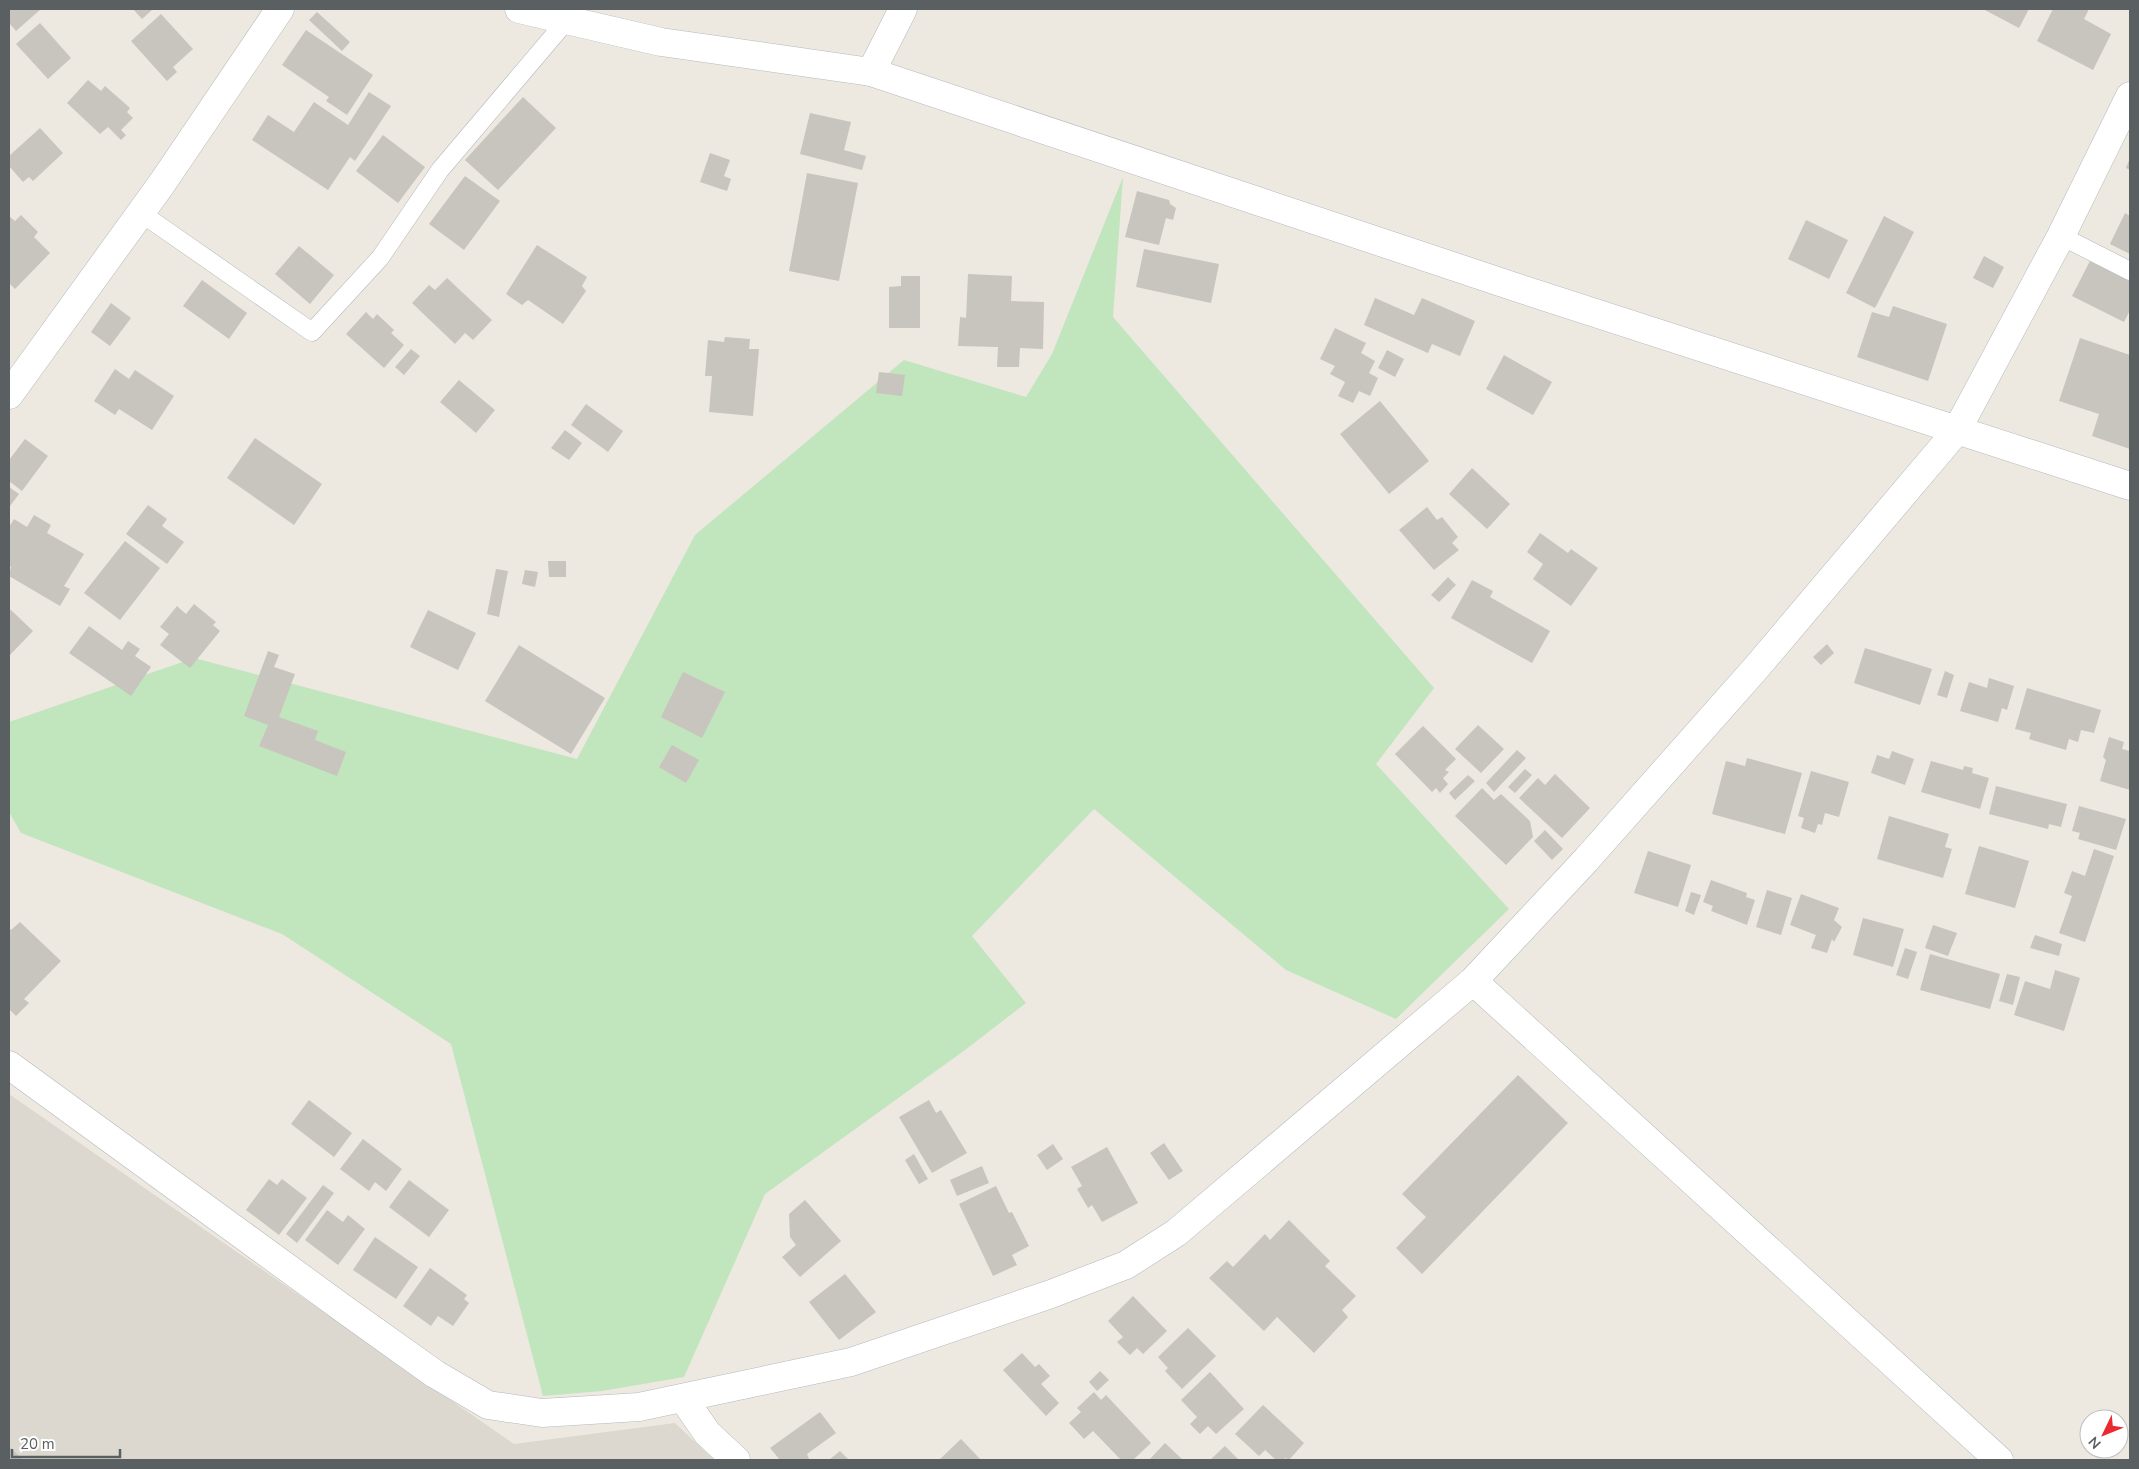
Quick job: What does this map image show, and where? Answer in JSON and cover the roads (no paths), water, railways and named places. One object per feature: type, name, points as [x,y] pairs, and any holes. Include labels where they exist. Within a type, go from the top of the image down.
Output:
[{"type":"street","points":[[9,395],[141,213],[218,103],[280,9]]},
{"type":"street","points":[[519,9],[661,42],[871,72],[1518,288],[2130,486]]},
{"type":"street","points":[[871,72],[903,9]]},
{"type":"street","points":[[9,1065],[435,1374],[488,1405],[542,1413],[638,1407],[851,1362],[1051,1294],[1126,1265],[1176,1233],[1473,981],[1586,860],[1756,668],[1957,430],[2128,109]]},
{"type":"street","points":[[1473,981],[2000,1460]]},
{"type":"street","points":[[684,1398],[707,1433],[736,1460]]},
{"type":"lane","points":[[141,213],[312,332],[380,258],[440,170],[567,20]]},
{"type":"lane","points":[[2061,236],[2130,271]]}]
